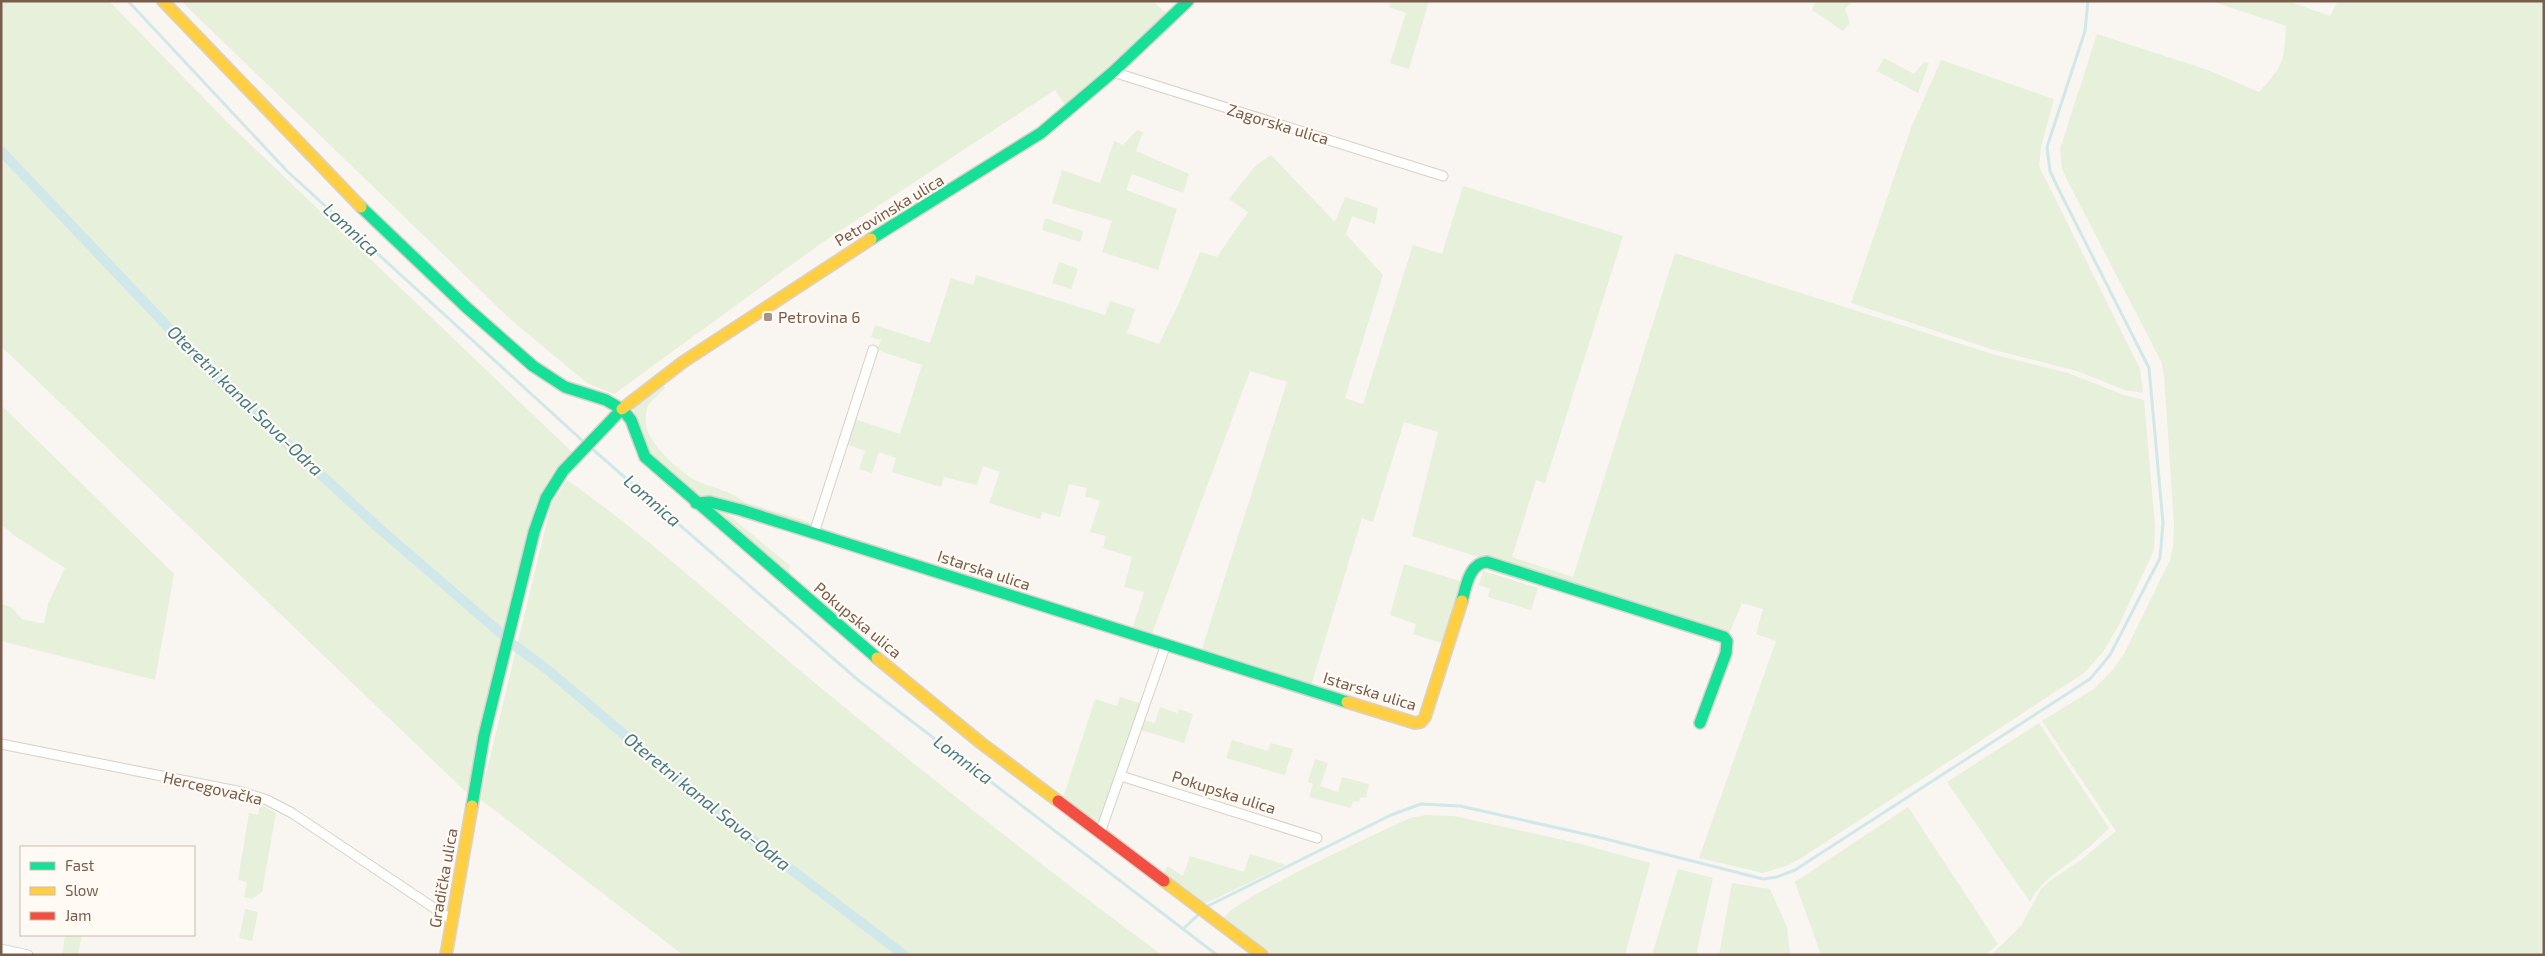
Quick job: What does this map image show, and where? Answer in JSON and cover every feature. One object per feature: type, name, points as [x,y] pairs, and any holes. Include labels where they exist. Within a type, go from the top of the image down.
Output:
[{"type":"street","points":[[163,1],[325,171],[513,348],[553,380],[566,387],[608,401],[622,409]]},
{"type":"street","name":"Petrovinska ulica","points":[[571,461],[622,409],[683,362],[844,256],[1034,139],[1113,72],[1188,1]]},
{"type":"street","name":"Zagorska ulica","points":[[1113,72],[1444,176]]},
{"type":"street","points":[[814,533],[873,350]]},
{"type":"street","name":"Pokupska ulica","points":[[622,409],[631,422],[640,450],[645,457],[831,620],[981,743],[1262,955]]},
{"type":"street","name":"Gradička ulica","points":[[446,955],[484,736],[534,532],[546,498],[571,461]]},
{"type":"street","name":"Istarska ulica","points":[[696,503],[719,504],[814,533],[1409,722],[1421,722],[1425,717],[1469,578],[1477,564],[1482,562],[1724,637],[1727,641],[1726,653],[1700,723]]},
{"type":"street","points":[[1100,833],[1166,644]]},
{"type":"street","name":"Hercegovačka","points":[[1,744],[242,792],[268,800],[292,813],[452,920]]},
{"type":"street","name":"Pokupska ulica","points":[[1121,776],[1317,838]]},
{"type":"street","points":[[1,949],[28,955]]},
{"type":"green space","points":[[1,1],[109,1],[228,123],[573,453],[552,474],[536,503],[467,793],[1,346]]},
{"type":"green space","points":[[181,1],[1156,1],[1155,3],[1168,15],[1066,107],[1055,90],[823,242],[614,394],[587,383],[510,319]]},
{"type":"green space","points":[[1391,1],[1429,1],[1409,69],[1390,63],[1406,13],[1389,7]]},
{"type":"green space","points":[[1816,1],[1853,1],[1845,9],[1850,23],[1843,31],[1812,10]]},
{"type":"green space","points":[[2211,1],[2288,1],[2330,16],[2338,1],[2544,1],[2544,955],[1991,955],[2021,926],[2041,889],[2048,882],[2081,860],[2116,831],[2042,721],[2095,688],[2111,672],[2124,654],[2170,560],[2173,547],[2174,523],[2164,375],[2161,361],[2066,178],[2062,168],[2060,149],[2097,34],[2208,70],[2259,92],[2278,69],[2281,62],[2286,26]]},
{"type":"green space","points":[[1884,58],[1914,74],[1924,62],[1929,63],[1918,93],[1877,71]]},
{"type":"green space","points":[[1941,60],[2054,99],[2041,147],[2039,166],[2140,369],[2143,393],[2125,390],[2077,371],[1994,350],[1851,303],[1911,128]]},
{"type":"green space","points":[[1137,130],[1143,132],[1136,151],[1189,174],[1183,193],[1132,174],[1126,190],[1177,209],[1158,270],[1102,252],[1112,221],[1052,203],[1062,170],[1100,183],[1114,141],[1123,145]]},
{"type":"green space","points":[[1271,155],[1335,222],[1345,197],[1378,208],[1375,224],[1352,216],[1346,234],[1383,275],[1345,398],[1363,404],[1413,245],[1442,254],[1463,186],[1623,236],[1545,483],[1536,480],[1512,557],[1573,577],[1675,253],[1992,354],[2068,373],[2124,395],[2144,400],[2155,526],[2154,550],[2120,623],[2103,652],[2084,673],[1803,857],[1786,866],[1763,873],[1699,858],[1776,641],[1756,634],[1763,609],[1742,603],[1728,636],[1412,536],[1438,432],[1404,422],[1373,522],[1362,518],[1311,686],[1201,652],[1287,382],[1250,371],[1151,636],[1132,630],[1144,592],[1124,587],[1132,557],[1103,548],[1106,536],[1090,532],[1100,501],[1085,496],[1087,488],[1069,484],[1060,517],[1042,512],[1040,519],[989,503],[1000,472],[983,466],[977,485],[944,477],[941,487],[892,472],[896,458],[879,452],[872,473],[859,469],[865,451],[846,444],[854,419],[900,434],[922,365],[877,350],[881,340],[871,337],[875,325],[930,343],[951,278],[973,285],[976,275],[1105,315],[1110,301],[1135,309],[1127,333],[1159,344],[1180,301],[1200,252],[1217,257],[1248,212],[1229,199],[1255,166]]},
{"type":"green space","points":[[1045,218],[1083,231],[1080,242],[1042,230]]},
{"type":"green space","points":[[1059,262],[1078,269],[1071,289],[1052,283]]},
{"type":"green space","points":[[660,385],[666,387],[648,405],[646,425],[648,432],[659,449],[674,465],[697,481],[728,492],[744,502],[810,522],[809,528],[695,495],[644,448],[633,407]]},
{"type":"green space","points":[[1,405],[174,574],[155,680],[1,641],[1,604],[11,607],[22,619],[44,624],[48,604],[65,568],[15,536],[1,524]]},
{"type":"green space","points":[[567,480],[656,548],[798,669],[933,779],[1162,955],[683,955],[480,799],[551,505]]},
{"type":"green space","points":[[719,507],[790,566],[787,576],[711,510]]},
{"type":"green space","points":[[1404,564],[1463,582],[1445,644],[1413,634],[1416,624],[1390,615]]},
{"type":"green space","points":[[1483,571],[1538,588],[1531,610],[1488,597],[1490,589],[1479,585]]},
{"type":"green space","points":[[1120,697],[1143,704],[1102,819],[1094,822],[1062,801],[1095,699],[1117,706]]},
{"type":"green space","points":[[1160,707],[1177,713],[1179,709],[1193,714],[1184,743],[1141,730],[1144,720],[1155,723]]},
{"type":"green space","points":[[2039,723],[2109,828],[2085,851],[2045,882],[2034,894],[2030,902],[1947,782]]},
{"type":"green space","points":[[1232,740],[1268,751],[1271,743],[1293,749],[1285,775],[1226,758]]},
{"type":"green space","points":[[1315,759],[1328,763],[1320,786],[1338,792],[1342,777],[1369,784],[1366,798],[1360,797],[1359,802],[1353,801],[1351,808],[1309,797],[1313,784],[1308,782]]},
{"type":"green space","points":[[260,804],[276,813],[262,892],[252,899],[244,897],[247,882],[238,880],[249,813],[258,815]]},
{"type":"green space","points":[[1908,807],[1998,944],[1985,955],[1821,955],[1795,882]]},
{"type":"green space","points":[[1426,815],[1454,816],[1577,843],[1650,863],[1625,955],[1272,955],[1223,919],[1232,910],[1251,897],[1309,866],[1410,818]]},
{"type":"green space","points":[[1250,854],[1286,865],[1202,905],[1162,875],[1168,866],[1183,876],[1190,856],[1244,872]]},
{"type":"green space","points":[[1678,869],[1713,878],[1696,955],[1652,955]]},
{"type":"green space","points":[[1732,883],[1770,889],[1787,927],[1790,954],[1719,955]]},
{"type":"green space","points":[[245,909],[258,912],[252,941],[239,938]]},
{"type":"green space","points":[[65,936],[82,936],[78,955],[62,955]]},
{"type":"waterway","name":"Lomnica","points":[[128,1],[287,171],[585,443]]},
{"type":"waterway","points":[[1208,906],[1391,815],[1421,804],[1460,806],[1598,837],[1763,879],[1777,877],[1795,870],[2090,679],[2110,655],[2160,558],[2163,523],[2149,368],[2050,171],[2047,147],[2085,31],[2088,1]]},
{"type":"waterway","name":"Oteretni kanal Sava-Odra","points":[[1,151],[221,383],[380,529],[504,636]]},
{"type":"waterway","name":"Lomnica","points":[[590,447],[858,680],[1217,955]]},
{"type":"waterway","name":"Oteretni kanal Sava-Odra","points":[[514,645],[548,670],[713,810],[904,955]]},
{"type":"waterway","points":[[1183,929],[1197,916]]},
{"type":"traffic: fast","points":[[871,239],[1041,133],[1113,72],[1188,1]]},
{"type":"traffic: fast","points":[[361,207],[466,307],[533,366],[565,387],[606,400],[623,410],[631,420],[645,457],[877,658]]},
{"type":"traffic: fast","points":[[472,806],[484,736],[534,532],[546,498],[563,471],[622,409]]},
{"type":"traffic: fast","points":[[696,503],[710,502],[741,510],[1347,702]]},
{"type":"traffic: fast","points":[[1462,601],[1472,571],[1481,563],[1487,562],[1724,637],[1727,641],[1726,653],[1700,723]]},
{"type":"traffic: slow","points":[[163,1],[361,207]]},
{"type":"traffic: slow","points":[[622,409],[683,362],[871,239]]},
{"type":"traffic: slow","points":[[1347,702],[1415,723],[1421,722],[1425,717],[1462,601]]},
{"type":"traffic: slow","points":[[877,658],[981,743],[1058,801]]},
{"type":"traffic: slow","points":[[446,955],[472,806]]},
{"type":"traffic: slow","points":[[1164,881],[1262,955]]},
{"type":"traffic: jam","points":[[1058,801],[1164,881]]},
{"type":"place","name":"Petrovina 6","points":[[768,317]]}]
